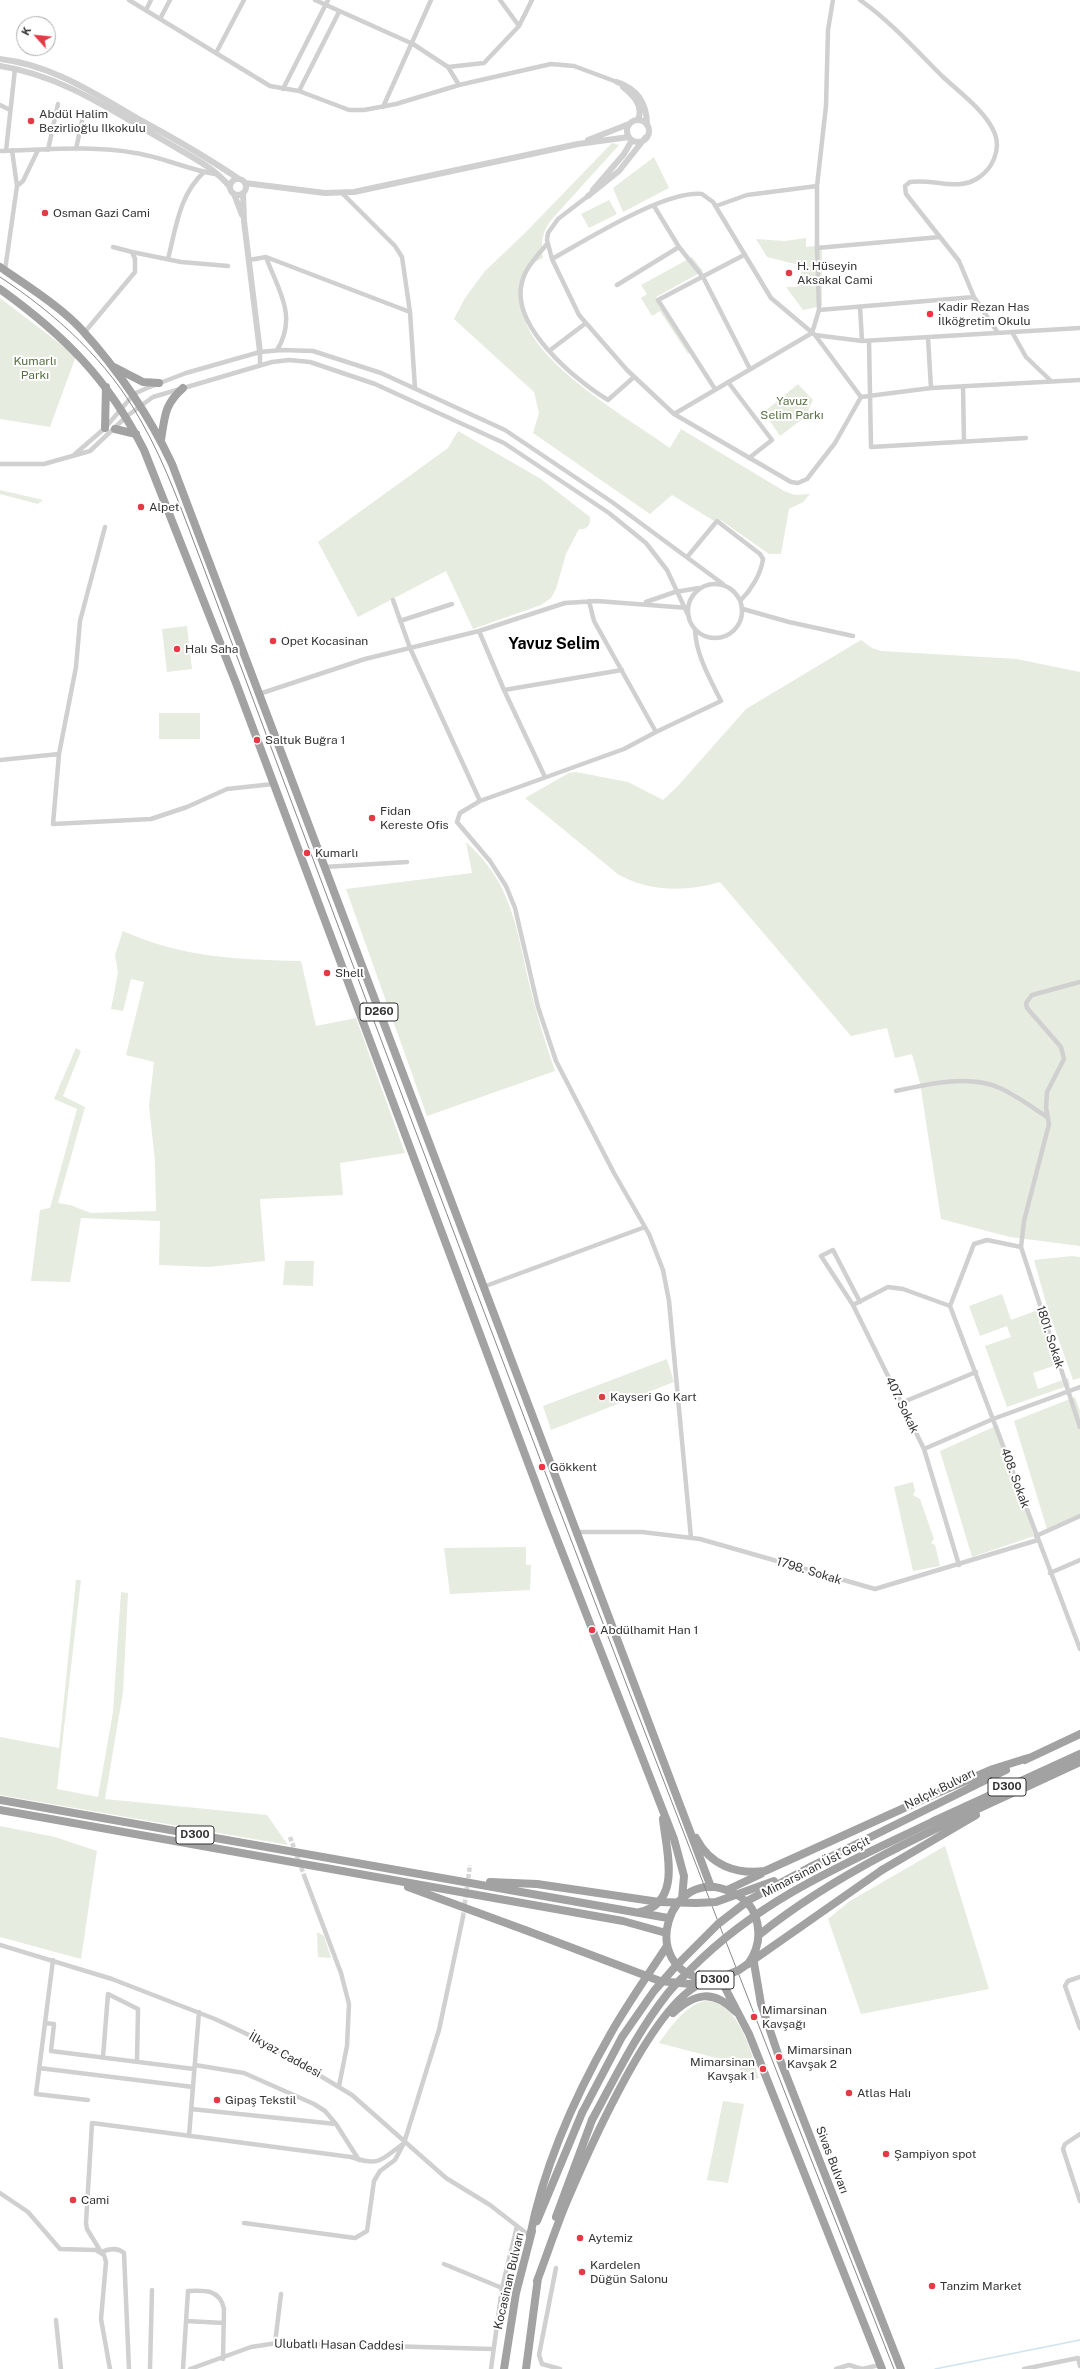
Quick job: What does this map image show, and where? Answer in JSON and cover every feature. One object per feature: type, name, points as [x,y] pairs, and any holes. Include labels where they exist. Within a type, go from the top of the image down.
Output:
[{"type":"highway","name":"D260","points":[[2,269],[34,290],[84,332],[134,394],[161,441],[172,464],[575,1532],[681,1808]]},
{"type":"highway","name":"D260","points":[[0,289],[32,312],[66,341],[106,387],[125,413],[136,434],[175,524],[444,1232],[548,1516],[662,1810]]},
{"type":"highway","points":[[110,365],[143,382],[159,383]]},
{"type":"highway","points":[[105,428],[106,387]]},
{"type":"highway","points":[[161,441],[165,409],[172,398],[183,388]]},
{"type":"highway","points":[[115,429],[136,434]]},
{"type":"highway","name":"Nalçık Bulvarı","points":[[812,1866],[1028,1758],[1080,1734]]},
{"type":"highway","name":"Mimarsinan Üst Geçit","points":[[537,2281],[560,2201],[592,2120],[636,2037],[668,1992],[716,1944],[762,1909],[798,1887],[934,1821],[1080,1754]]},
{"type":"highway","points":[[727,1890],[942,1791],[993,1769],[1028,1758]]},
{"type":"highway","points":[[759,1935],[789,1911],[850,1875],[924,1835],[1021,1788],[1080,1762]]},
{"type":"highway","name":"D300","points":[[388,1880],[660,1980],[690,1984],[714,1981],[745,1966],[882,1870],[1021,1788]]},
{"type":"highway","name":"D300","points":[[0,1800],[668,1918]]},
{"type":"highway","points":[[681,1808],[698,1843],[717,1863],[743,1872],[769,1870]]},
{"type":"highway","points":[[681,1808],[711,1887]]},
{"type":"highway","name":"D300","points":[[0,1810],[624,1921],[666,1933]]},
{"type":"highway","points":[[662,1810],[674,1839],[684,1870],[684,1888],[682,1899]]},
{"type":"highway","points":[[638,1913],[656,1905],[663,1898],[668,1888],[669,1872],[662,1810]]},
{"type":"highway","name":"Mimarsinan Üst Geçit","points":[[582,2113],[622,2037],[654,1991],[674,1967],[718,1924],[749,1900],[812,1866]]},
{"type":"highway","name":"D300","points":[[460,1881],[537,1884],[659,1902],[709,1902],[739,1895],[812,1866]]},
{"type":"highway","points":[[526,2369],[537,2281],[566,2202],[602,2125],[656,2028],[676,2002],[698,1985],[721,1980],[739,1972],[753,1957],[759,1935],[758,1923],[750,1907],[738,1895],[727,1890],[711,1887],[695,1891],[682,1899],[668,1918],[666,1933],[667,1946],[676,1964],[683,1971],[701,1980],[711,1981]]},
{"type":"highway","points":[[530,2236],[537,2199],[576,2101],[611,2032],[667,1946]]},
{"type":"highway","name":"Sivas Bulvarı","points":[[753,1957],[761,2004],[777,2051],[901,2369]]},
{"type":"highway","points":[[721,1980],[743,2019],[881,2367]]},
{"type":"highway","points":[[656,2028],[685,2002],[700,1996],[722,2000],[743,2019]]},
{"type":"highway","name":"Kocasinan Bulvarı","points":[[504,2369],[516,2293],[530,2236],[582,2113]]},
{"type":"street","points":[[129,0],[265,84],[299,92],[349,110],[364,110],[383,107],[459,85],[556,64],[574,66],[631,88],[644,103],[648,131],[645,138],[619,171],[558,219],[548,233],[547,244],[552,258],[579,315],[634,377],[674,414],[788,481],[798,483],[804,481],[835,443],[861,397],[931,388],[1080,380]]},
{"type":"street","points":[[146,10],[151,0]]},
{"type":"street","points":[[160,19],[170,0]]},
{"type":"street","points":[[216,53],[244,0]]},
{"type":"street","points":[[316,0],[327,2],[339,12],[413,44],[448,66],[459,85]]},
{"type":"street","points":[[383,107],[413,44],[431,0]]},
{"type":"street","points":[[500,0],[519,26]]},
{"type":"street","points":[[448,66],[484,62],[519,26],[532,0]]},
{"type":"street","points":[[813,334],[819,310],[817,186],[826,106],[828,30],[833,0]]},
{"type":"street","points":[[860,0],[886,21],[981,113],[995,133],[997,148],[994,161],[977,179],[961,185],[920,181],[910,182],[906,186],[906,194],[958,261],[974,297],[998,333]]},
{"type":"street","points":[[283,89],[327,2]]},
{"type":"street","points":[[299,92],[339,12]]},
{"type":"street","points":[[244,221],[230,187],[217,174],[73,89],[50,79],[0,66],[1,59],[40,68],[69,79],[206,158],[245,183],[297,191],[342,193],[378,188],[578,144],[631,138],[639,141],[645,138]]},
{"type":"street","points":[[6,151],[15,69]]},
{"type":"street","points":[[617,82],[634,97],[638,104],[640,111],[638,120]]},
{"type":"street","points":[[48,150],[58,104]]},
{"type":"street","points":[[0,105],[10,110]]},
{"type":"street","points":[[76,149],[82,120]]},
{"type":"street","points":[[578,144],[638,120]]},
{"type":"street","points":[[638,120],[646,125]]},
{"type":"street","points":[[629,124],[627,130],[631,138]]},
{"type":"street","points":[[588,196],[624,154],[631,138]]},
{"type":"street","points":[[0,151],[99,149],[136,153],[204,172],[217,174]]},
{"type":"street","points":[[2,269],[17,186],[12,150]]},
{"type":"street","points":[[17,186],[23,181],[38,150]]},
{"type":"street","points":[[168,259],[184,198],[192,184],[204,172]]},
{"type":"street","points":[[230,187],[234,180],[239,179]]},
{"type":"street","points":[[245,183],[246,188],[243,193],[244,221],[260,352],[260,364]]},
{"type":"street","points":[[716,206],[747,195],[817,186]]},
{"type":"street","points":[[234,194],[238,195],[243,193]]},
{"type":"street","points":[[342,193],[400,253],[404,265],[410,312],[415,388]]},
{"type":"street","points":[[552,258],[667,200],[699,194],[709,197],[716,206],[771,298],[813,334],[861,397]]},
{"type":"street","points":[[654,206],[679,247],[702,277],[750,369]]},
{"type":"street","points":[[817,248],[940,237]]},
{"type":"street","points":[[547,244],[526,273],[522,282],[521,294],[531,325],[549,351],[575,377],[608,400],[634,377]]},
{"type":"street","points":[[113,247],[168,259],[228,266]]},
{"type":"street","points":[[617,285],[679,247]]},
{"type":"street","points":[[84,332],[133,276],[136,264],[132,252]]},
{"type":"street","points":[[715,389],[658,300],[744,255]]},
{"type":"street","points":[[249,260],[266,257],[410,312]]},
{"type":"street","points":[[266,257],[287,314],[286,331],[277,350]]},
{"type":"street","points":[[819,310],[974,297]]},
{"type":"street","points":[[860,307],[862,342]]},
{"type":"street","points":[[549,351],[586,323]]},
{"type":"street","points":[[674,414],[715,389],[813,334],[862,342],[1080,328]]},
{"type":"street","points":[[1012,332],[1026,358],[1051,381]]},
{"type":"street","points":[[928,338],[931,388]]},
{"type":"street","points":[[869,341],[871,447],[1026,438]]},
{"type":"street","points":[[0,464],[44,464],[90,451],[115,429],[134,394],[159,383],[260,352],[300,349],[320,353],[370,369],[415,388],[505,430],[612,502],[688,556],[735,592],[741,600],[743,609],[740,623],[726,636],[717,638],[708,637],[696,630]]},
{"type":"street","points":[[74,455],[125,413],[160,394],[260,364],[289,360],[316,364],[382,387],[504,443],[631,530],[660,559],[675,592],[686,608],[696,630],[696,640],[706,671],[721,701],[624,749],[480,801],[458,815],[458,825],[490,861],[512,898],[538,1008],[556,1061],[572,1096],[658,1252],[668,1290],[691,1538]]},
{"type":"street","points":[[728,382],[772,440],[749,458]]},
{"type":"street","points":[[963,386],[964,441]]},
{"type":"street","points":[[688,556],[717,521],[760,554],[763,559],[760,569],[748,593],[741,600]]},
{"type":"street","points":[[106,527],[80,620],[76,668],[59,754],[54,824],[151,818],[187,807],[227,789],[273,784]]},
{"type":"street","points":[[645,603],[675,592],[700,588],[709,584],[723,584]]},
{"type":"street","points":[[686,608],[691,598],[700,588]]},
{"type":"street","points":[[393,600],[410,648],[480,801]]},
{"type":"street","points":[[259,694],[365,659],[479,631],[553,606],[589,601],[645,603],[686,608]]},
{"type":"street","points":[[589,601],[594,622],[656,732]]},
{"type":"street","points":[[400,621],[452,604]]},
{"type":"street","points":[[743,609],[789,622],[853,636]]},
{"type":"street","points":[[479,631],[504,690],[545,777]]},
{"type":"street","points":[[504,690],[622,670]]},
{"type":"street","points":[[0,760],[59,754]]},
{"type":"street","points":[[324,867],[407,862]]},
{"type":"street","points":[[853,1305],[888,1287],[903,1288],[950,1306],[974,1244],[988,1240],[1021,1247],[1024,1221],[1049,1124],[1047,1092],[1064,1062],[1064,1052],[1027,1008],[1027,1000],[1034,995],[1080,982]]},
{"type":"street","points":[[896,1091],[942,1083],[982,1083],[1001,1089],[1048,1117]]},
{"type":"street","points":[[483,1287],[645,1227]]},
{"type":"street","name":"1801. Sokak","points":[[1021,1247],[1080,1427]]},
{"type":"street","name":"407. Sokak","points":[[860,1302],[833,1250],[821,1256],[853,1305],[924,1449],[959,1565]]},
{"type":"street","name":"408. Sokak","points":[[950,1306],[1080,1649]]},
{"type":"street","points":[[901,1403],[976,1372]]},
{"type":"street","points":[[924,1449],[993,1420],[1080,1387]]},
{"type":"street","name":"1798. Sokak","points":[[575,1532],[642,1532],[691,1538],[729,1546],[871,1589],[884,1588],[959,1565],[1037,1538],[1080,1516]]},
{"type":"street","points":[[1050,1573],[1080,1560]]},
{"type":"street","points":[[305,1878],[341,1973],[349,2004],[347,2046],[339,2086]]},
{"type":"street","points":[[244,2223],[355,2238],[361,2237],[365,2234],[369,2226],[374,2181],[380,2171],[395,2160],[404,2143],[439,2030],[463,1917]]},
{"type":"street","name":"İlkyaz Caddesi","points":[[0,1946],[53,1960],[199,2012],[256,2038],[339,2086],[362,2103],[404,2143],[446,2178],[490,2205],[530,2236]]},
{"type":"street","points":[[53,1960],[36,2094],[88,2100]]},
{"type":"street","points":[[1080,1977],[1068,1981],[1065,1986],[1080,2028]]},
{"type":"street","points":[[103,2057],[108,1994],[138,2009],[137,2062]]},
{"type":"street","points":[[189,2136],[199,2012]]},
{"type":"street","points":[[45,2023],[54,2024],[51,2051],[244,2073],[314,2104],[325,2112],[336,2124],[359,2160]]},
{"type":"street","points":[[39,2068],[193,2087]]},
{"type":"street","points":[[191,2109],[336,2124]]},
{"type":"street","points":[[110,2369],[101,2319],[106,2260],[86,2226],[92,2123],[351,2157],[370,2163],[376,2162],[404,2143]]},
{"type":"street","points":[[1080,2134],[1065,2144],[1063,2149],[1080,2201]]},
{"type":"street","points":[[0,2193],[28,2212],[60,2249],[101,2252],[109,2249],[119,2250],[124,2253],[130,2369]]},
{"type":"street","points":[[491,2369],[502,2288],[517,2226]]},
{"type":"street","points":[[444,2264],[502,2288]]},
{"type":"street","points":[[556,2268],[538,2354],[540,2362],[560,2369]]},
{"type":"street","points":[[150,2369],[152,2290]]},
{"type":"street","points":[[183,2369],[188,2291],[206,2290],[216,2294],[222,2302],[224,2323],[223,2359]]},
{"type":"street","points":[[275,2343],[281,2294]]},
{"type":"street","points":[[56,2320],[61,2369]]},
{"type":"street","points":[[186,2321],[224,2323]]},
{"type":"street","name":"Ulubatlı Hasan Caddesi","points":[[190,2369],[223,2359],[251,2347],[275,2343],[493,2349]]},
{"type":"street","points":[[529,2348],[540,2346]]},
{"type":"street","points":[[1024,2369],[1079,2358],[1080,2366]]},
{"type":"street","points":[[836,2369],[849,2365],[862,2369],[881,2367]]},
{"type":"green space","points":[[612,143],[619,145],[553,218],[547,227],[542,241],[543,258],[530,264],[524,283],[522,304],[524,317],[533,336],[565,373],[609,407],[670,448],[681,429],[784,491],[795,495],[810,494],[803,502],[789,509],[781,554],[769,554],[722,521],[717,519],[714,521],[672,495],[650,514],[533,433],[539,413],[534,392],[454,319],[465,298],[485,271],[525,233]]},
{"type":"green space","points":[[654,157],[669,188],[623,212],[613,188]]},
{"type":"green space","points":[[609,200],[617,214],[589,228],[581,214]]},
{"type":"green space","points":[[806,238],[806,247],[822,245],[822,306],[803,310],[786,287],[798,287],[803,266],[767,257],[756,239],[785,241]]},
{"type":"green space","points":[[692,257],[703,271],[656,297],[693,351],[688,354],[660,311],[652,316],[641,298],[647,294],[641,285]]},
{"type":"green space","name":"Kumarlı Parkı","points":[[0,298],[76,356],[50,427],[0,419]]},
{"type":"green space","name":"Yavuz Selim Parkı","points":[[798,384],[813,400],[805,417],[780,436],[764,412]]},
{"type":"green space","points":[[458,431],[541,479],[590,517],[589,525],[584,529],[579,529],[566,554],[556,589],[551,598],[541,605],[473,629],[446,571],[358,617],[318,542],[448,448]]},
{"type":"green space","points":[[0,490],[43,500],[38,504],[0,494]]},
{"type":"green space","name":"Halı Saha","points":[[187,626],[192,669],[167,672],[162,629]]},
{"type":"green space","points":[[861,640],[872,648],[881,651],[1017,659],[1080,672],[1080,1246],[1010,1237],[941,1219],[920,1083],[912,1054],[895,1058],[887,1028],[851,1036],[720,882],[694,888],[669,889],[644,885],[631,881],[619,875],[525,798],[569,773],[576,772],[628,782],[663,800],[677,787],[746,709]]},
{"type":"green space","points":[[159,713],[200,713],[200,739],[159,739]]},
{"type":"green space","points":[[466,842],[493,873],[503,890],[510,907],[544,1038],[555,1071],[427,1116],[346,889],[472,873]]},
{"type":"green space","points":[[123,931],[144,940],[188,952],[255,960],[301,961],[316,1026],[356,1018],[405,1153],[340,1163],[343,1195],[260,1199],[265,1261],[209,1267],[159,1265],[160,1221],[81,1218],[70,1282],[31,1281],[40,1210],[50,1208],[77,1109],[54,1099],[76,1048],[81,1051],[63,1096],[85,1107],[58,1203],[70,1205],[91,1213],[156,1211],[155,1161],[149,1106],[154,1062],[126,1055],[144,982],[131,979],[123,1011],[111,1009],[118,973],[115,955]]},
{"type":"green space","points":[[1072,1256],[1080,1257],[1080,1378],[1073,1380],[1048,1310],[1034,1260]]},
{"type":"green space","points":[[285,1261],[314,1261],[313,1286],[283,1285]]},
{"type":"green space","points":[[1002,1294],[1011,1320],[1043,1308],[1062,1363],[1033,1373],[1038,1389],[1068,1378],[1070,1385],[1007,1407],[985,1346],[1011,1337],[1007,1326],[980,1336],[969,1306]]},
{"type":"green space","name":"Kayseri Go Kart","points":[[667,1359],[674,1382],[551,1430],[543,1406]]},
{"type":"green space","points":[[1075,1397],[1080,1411],[1080,1514],[1047,1529],[1014,1421]]},
{"type":"green space","points":[[998,1425],[1037,1535],[972,1557],[940,1451]]},
{"type":"green space","points":[[913,1482],[915,1491],[913,1495],[920,1499],[934,1539],[931,1543],[935,1545],[940,1566],[913,1571],[894,1487]]},
{"type":"green space","points":[[526,1547],[526,1565],[531,1565],[530,1590],[450,1594],[444,1548]]},
{"type":"green space","points":[[76,1580],[81,1580],[57,1789],[98,1797],[113,1712],[121,1592],[128,1593],[123,1692],[105,1799],[267,1815],[288,1845],[0,1795],[0,1737],[59,1748]]},
{"type":"green space","points":[[0,1826],[55,1837],[97,1851],[81,1959],[0,1937]]},
{"type":"green space","points":[[945,1846],[989,1989],[861,2014],[828,1919],[850,1901]]},
{"type":"green space","points":[[317,1932],[324,1936],[331,1958],[318,1957]]},
{"type":"green space","points":[[705,2001],[717,2003],[727,2009],[735,2019],[747,2042],[759,2078],[749,2080],[741,2077],[739,2064],[659,2043],[673,2024],[685,2012],[698,2003]]},
{"type":"green space","points":[[723,2101],[744,2104],[728,2183],[707,2180]]},
{"type":"waterway","points":[[935,2369],[1080,2340]]},
{"type":"tunnel","points":[[290,1837],[305,1878]]},
{"type":"tunnel","points":[[463,1917],[470,1865]]},
{"type":"tram line","points":[[0,277],[21,291],[61,323],[97,359],[128,399],[150,438],[167,474],[182,510],[458,1244],[630,1695],[894,2369]]},
{"type":"place","name":"Abdül Halim Bezirlioğlu Ilkokulu","points":[[31,121]]},
{"type":"place","name":"Osman Gazi Cami","points":[[45,213]]},
{"type":"place","name":"H. Hüseyin Aksakal Cami","points":[[789,273]]},
{"type":"place","name":"Kadir Rezan Has İlköğretim Okulu","points":[[930,314]]},
{"type":"place","name":"Alpet","points":[[141,507]]},
{"type":"place","name":"Opet Kocasinan","points":[[273,641]]},
{"type":"place","name":"Halı Saha","points":[[177,649]]},
{"type":"place","name":"Saltuk Buğra 1","points":[[257,740]]},
{"type":"place","name":"Fidan Kereste Ofis","points":[[372,818]]},
{"type":"place","name":"Kumarlı","points":[[307,853]]},
{"type":"place","name":"Shell","points":[[327,973]]},
{"type":"place","name":"Kayseri Go Kart","points":[[602,1397]]},
{"type":"place","name":"Gökkent","points":[[542,1467]]},
{"type":"place","name":"Abdülhamit Han 1","points":[[592,1630]]},
{"type":"place","name":"Mimarsinan Kavşağı","points":[[754,2017]]},
{"type":"place","name":"Mimarsinan Kavşak 2","points":[[779,2057]]},
{"type":"place","name":"Mimarsinan Kavşak 1","points":[[763,2069]]},
{"type":"place","name":"Atlas Halı","points":[[849,2093]]},
{"type":"place","name":"Gipaş Tekstil","points":[[217,2100]]},
{"type":"place","name":"Şampiyon spot","points":[[886,2154]]},
{"type":"place","name":"Cami","points":[[73,2200]]},
{"type":"place","name":"Aytemiz","points":[[580,2238]]},
{"type":"place","name":"Kardelen Düğün Salonu","points":[[582,2272]]},
{"type":"place","name":"Tanzim Market","points":[[932,2286]]},
{"type":"district","name":"Yavuz Selim","points":[[554,644]]}]
